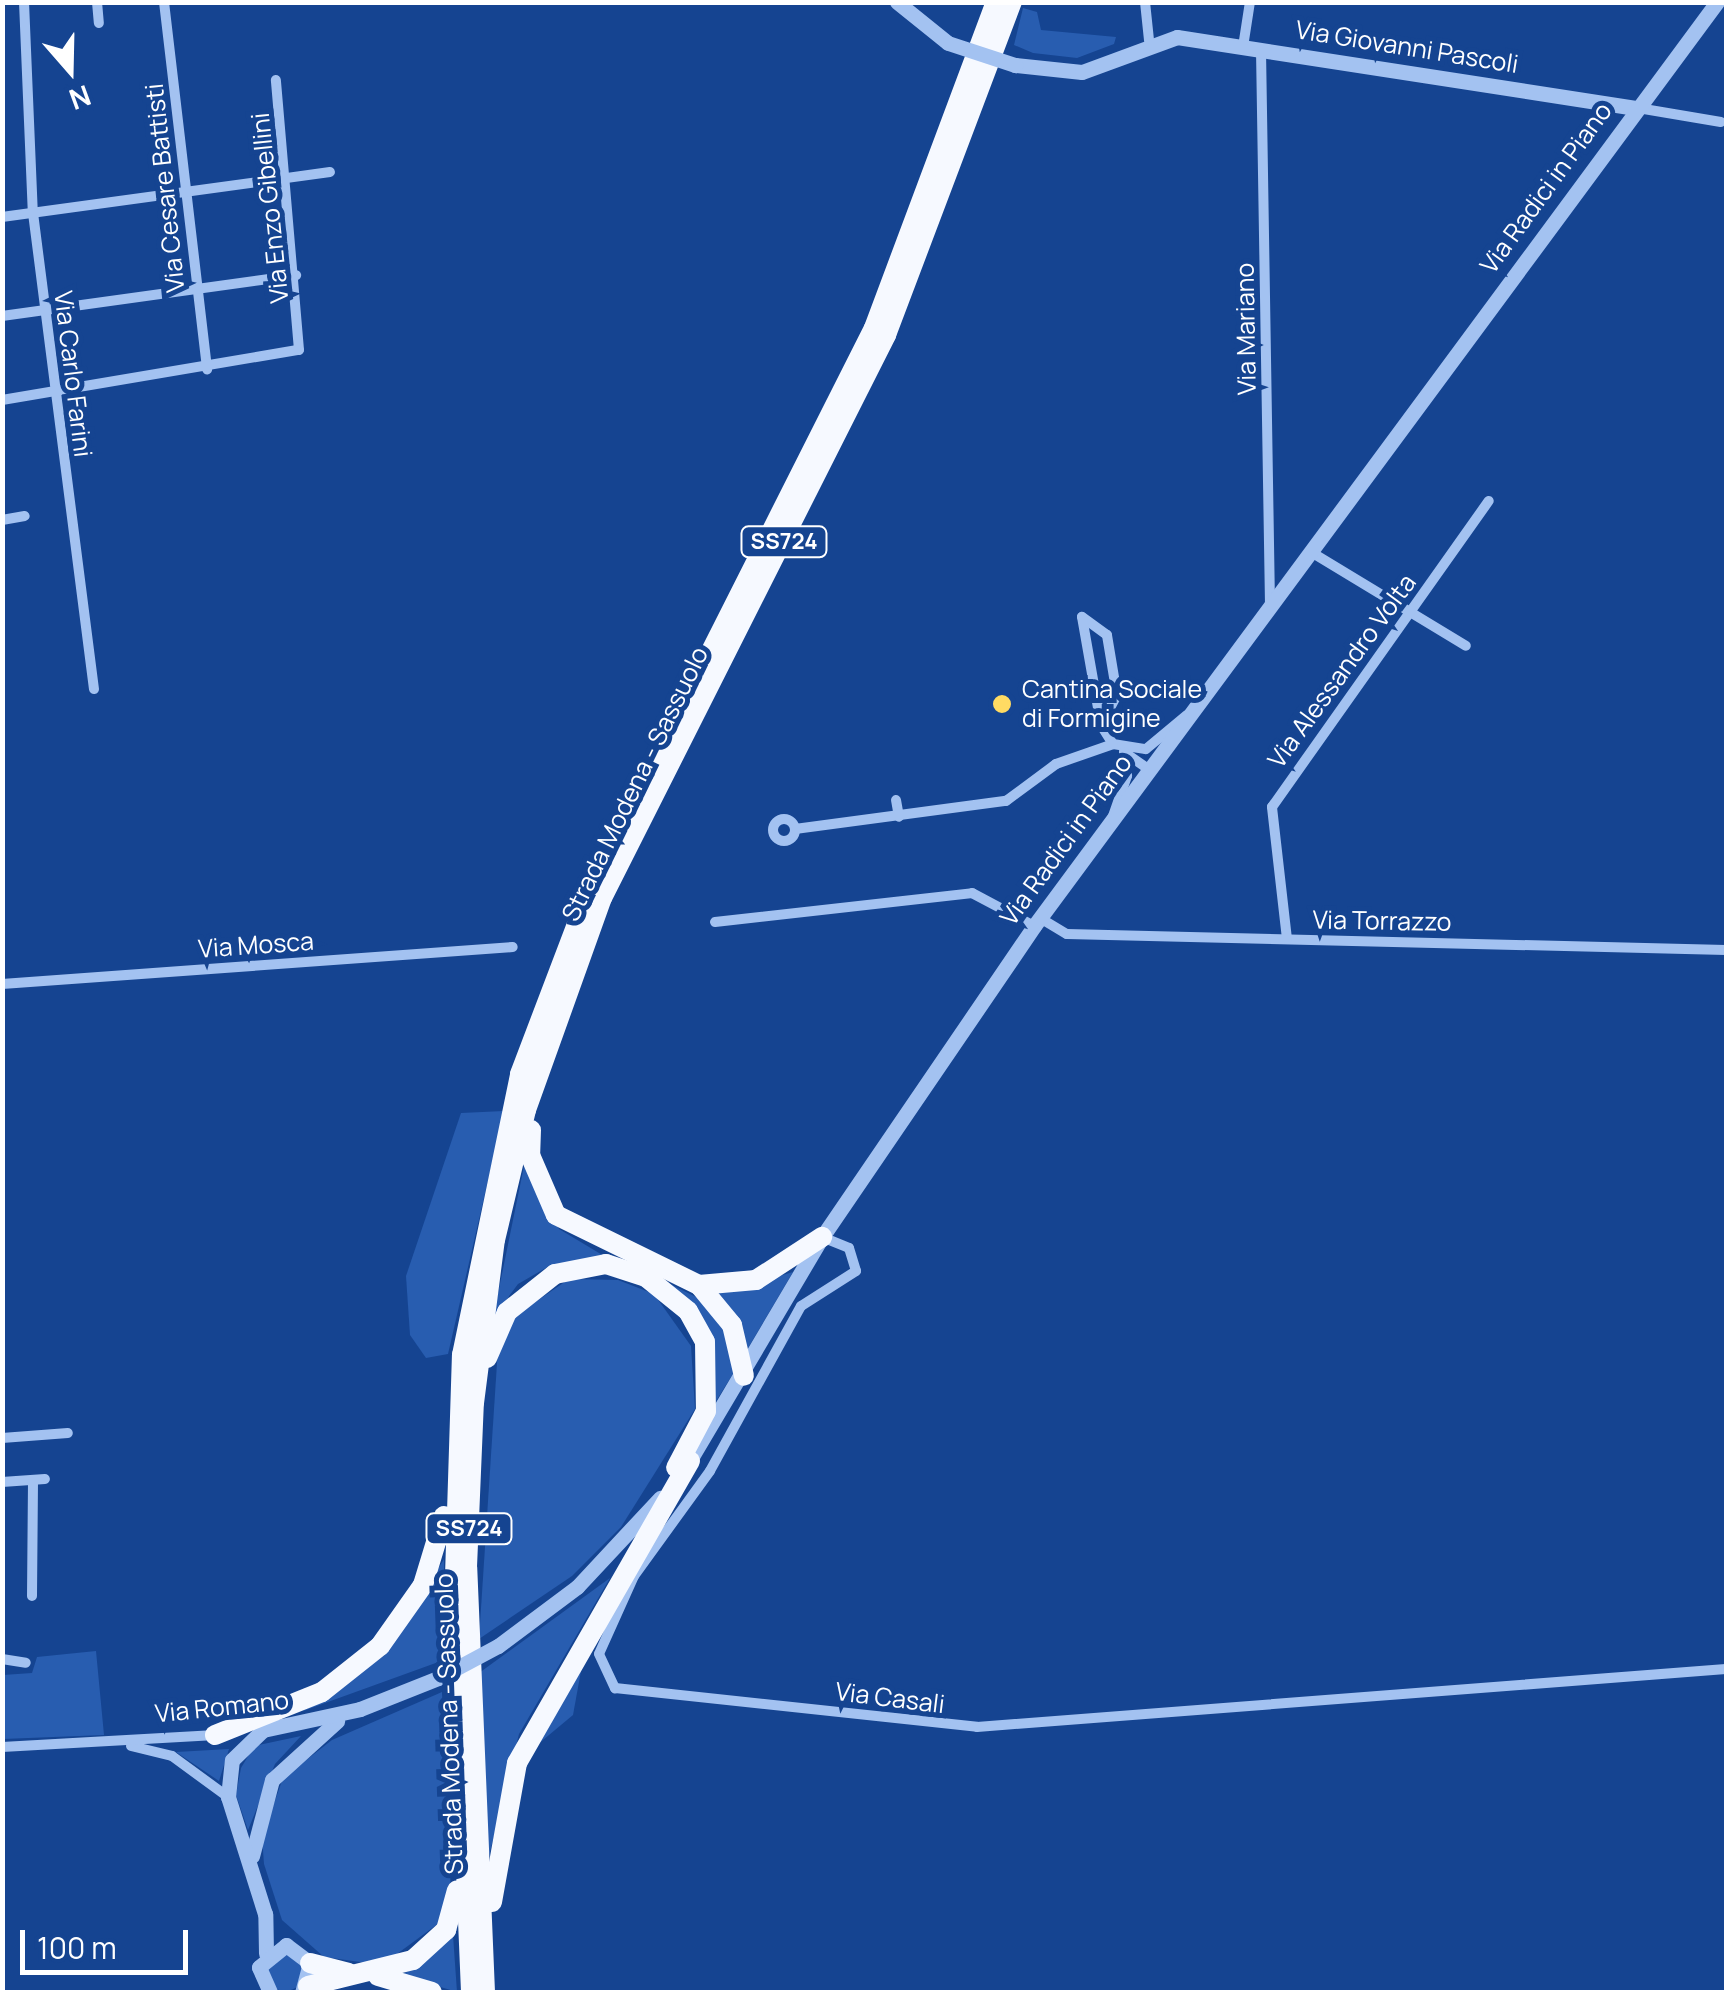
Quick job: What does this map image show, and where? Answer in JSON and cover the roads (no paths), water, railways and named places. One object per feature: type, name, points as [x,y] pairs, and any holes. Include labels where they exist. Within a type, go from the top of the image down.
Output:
[{"type":"highway","name":"Strada Modena - Sassuolo","points":[[480,1990],[460,1768],[452,1484],[480,1236],[588,895],[874,328],[996,2]]},
{"type":"highway","name":"Strada Modena - Sassuolo","points":[[480,1990],[467,1567],[474,1403],[496,1240],[529,1074],[602,898],[886,335],[1012,2]]},
{"type":"highway","points":[[529,1074],[530,1155],[556,1215],[699,1285],[732,1324],[744,1376]]},
{"type":"highway","points":[[699,1285],[756,1280],[822,1237]]},
{"type":"highway","points":[[474,1403],[493,1336],[529,1288],[606,1264],[646,1277],[688,1311],[711,1381],[706,1411],[660,1498]]},
{"type":"highway","points":[[480,1990],[517,1763],[690,1461]]},
{"type":"highway","points":[[215,1735],[322,1692],[380,1646],[424,1586],[452,1484]]},
{"type":"highway","points":[[304,1989],[413,1960],[446,1930],[456,1907],[460,1768]]},
{"type":"highway","points":[[310,1963],[432,1992]]},
{"type":"street","name":"Via Carlo Farini","points":[[24,2],[33,213],[94,689]]},
{"type":"street","points":[[97,2],[99,23]]},
{"type":"street","name":"Via Cesare Battisti","points":[[164,2],[206,369]]},
{"type":"street","name":"Via Giovanni Pascoli","points":[[897,2],[948,43],[1016,65],[1082,72],[1149,41],[1261,50],[1636,108]]},
{"type":"street","points":[[1145,2],[1149,41]]},
{"type":"street","points":[[1244,48],[1250,2]]},
{"type":"street","name":"Via Radici in Piano","points":[[438,1678],[498,1646],[589,1576],[690,1461],[744,1376],[822,1237],[1037,922],[1718,2]]},
{"type":"street","name":"Via Mariano","points":[[1261,50],[1270,608]]},
{"type":"street","name":"Via Enzo Gibellini","points":[[206,369],[285,356],[299,350],[304,332],[276,80]]},
{"type":"street","points":[[1636,108],[1720,122]]},
{"type":"street","points":[[2,217],[330,172]]},
{"type":"street","points":[[2,316],[296,274]]},
{"type":"street","points":[[2,400],[206,369]]},
{"type":"street","name":"Via Alessandro Volta","points":[[1287,938],[1272,808],[1489,502]]},
{"type":"street","points":[[2,520],[25,516]]},
{"type":"street","points":[[1311,552],[1466,646]]},
{"type":"street","points":[[1101,725],[1117,695],[1107,636],[1082,617],[1101,725],[1114,744],[1148,768]]},
{"type":"street","points":[[1124,752],[1146,749],[1193,712]]},
{"type":"street","points":[[795,829],[1006,801],[1056,764],[1114,744]]},
{"type":"street","points":[[1112,818],[1127,776],[1124,752]]},
{"type":"street","points":[[896,800],[899,817]]},
{"type":"street","points":[[715,922],[972,893],[1037,922]]},
{"type":"street","name":"Via Torrazzo","points":[[1037,922],[1067,934],[1726,950]]},
{"type":"street","name":"Via Mosca","points":[[2,984],[513,947]]},
{"type":"street","name":"Via Casali","points":[[822,1237],[849,1248],[856,1271],[801,1306],[710,1471],[634,1576],[600,1654],[615,1688],[978,1727],[1726,1669]]},
{"type":"street","points":[[2,1438],[68,1433]]},
{"type":"street","points":[[2,1482],[45,1479]]},
{"type":"street","points":[[32,1480],[32,1596]]},
{"type":"street","points":[[2,1659],[26,1663]]},
{"type":"street","name":"Via Romano","points":[[2,1746],[115,1743],[263,1730],[360,1709],[438,1678]]},
{"type":"street","points":[[251,1864],[272,1780],[306,1741],[360,1709]]},
{"type":"street","points":[[263,1730],[232,1760],[228,1798],[265,1914],[263,1989]]},
{"type":"street","points":[[115,1743],[172,1756],[228,1798]]},
{"type":"street","points":[[265,1914],[310,1963],[304,1989]]},
{"type":"street","points":[[266,1953],[292,1946]]},
{"type":"place","name":"Cantina Sociale di Formigine","points":[[1002,704]]}]
